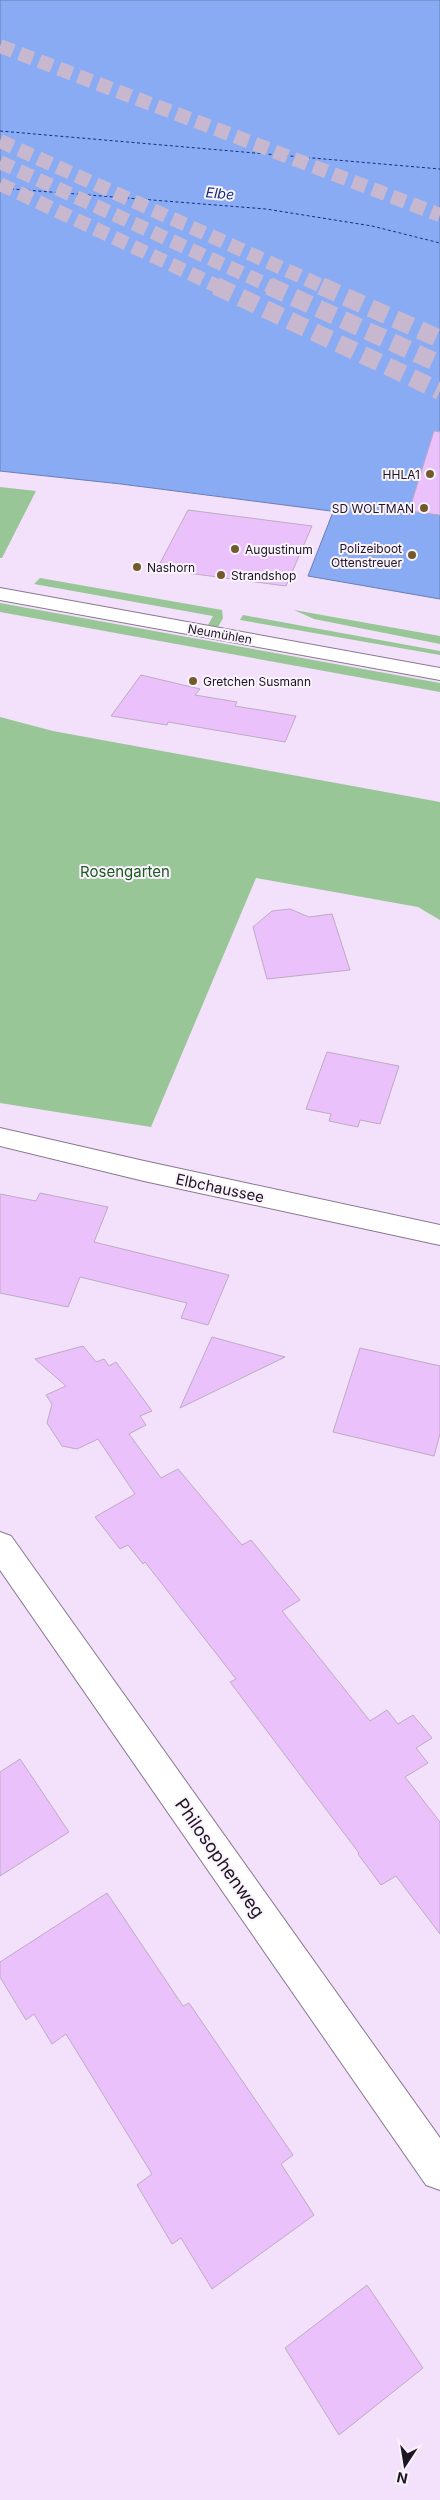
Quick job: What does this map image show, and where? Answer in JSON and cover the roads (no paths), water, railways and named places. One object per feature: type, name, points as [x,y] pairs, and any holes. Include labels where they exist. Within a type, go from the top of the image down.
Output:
[{"type":"street","name":"Neumühlen","points":[[0,594],[440,674]]},
{"type":"street","name":"Elbchaussee","points":[[0,1137],[144,1171],[440,1236]]},
{"type":"street","name":"Philosophenweg","points":[[0,1545],[440,2171]]},
{"type":"water","name":"Elbe","points":[[0,0],[440,0],[440,599],[308,576],[333,512],[331,511],[121,484],[0,471]]},
{"type":"tunnel","points":[[0,46],[440,215]]},
{"type":"tunnel","points":[[0,141],[324,287]]},
{"type":"tunnel","points":[[0,162],[272,287]]},
{"type":"tunnel","points":[[0,184],[219,287]]},
{"type":"tunnel","points":[[216,286],[440,391]]},
{"type":"tunnel","points":[[269,286],[440,364]]},
{"type":"tunnel","points":[[321,286],[440,339]]},
{"type":"place","name":"HHLA1","points":[[430,474]]},
{"type":"place","name":"SD WOLTMAN","points":[[424,508]]},
{"type":"place","name":"Augustinum","points":[[235,549]]},
{"type":"place","name":"Polizeiboot Ottenstreuer","points":[[412,555]]},
{"type":"place","name":"Nashorn","points":[[137,567]]},
{"type":"place","name":"Strandshop","points":[[221,575]]},
{"type":"place","name":"Gretchen Susmann","points":[[193,681]]},
{"type":"park label","name":"Rosengarten","points":[[125,871]]}]
